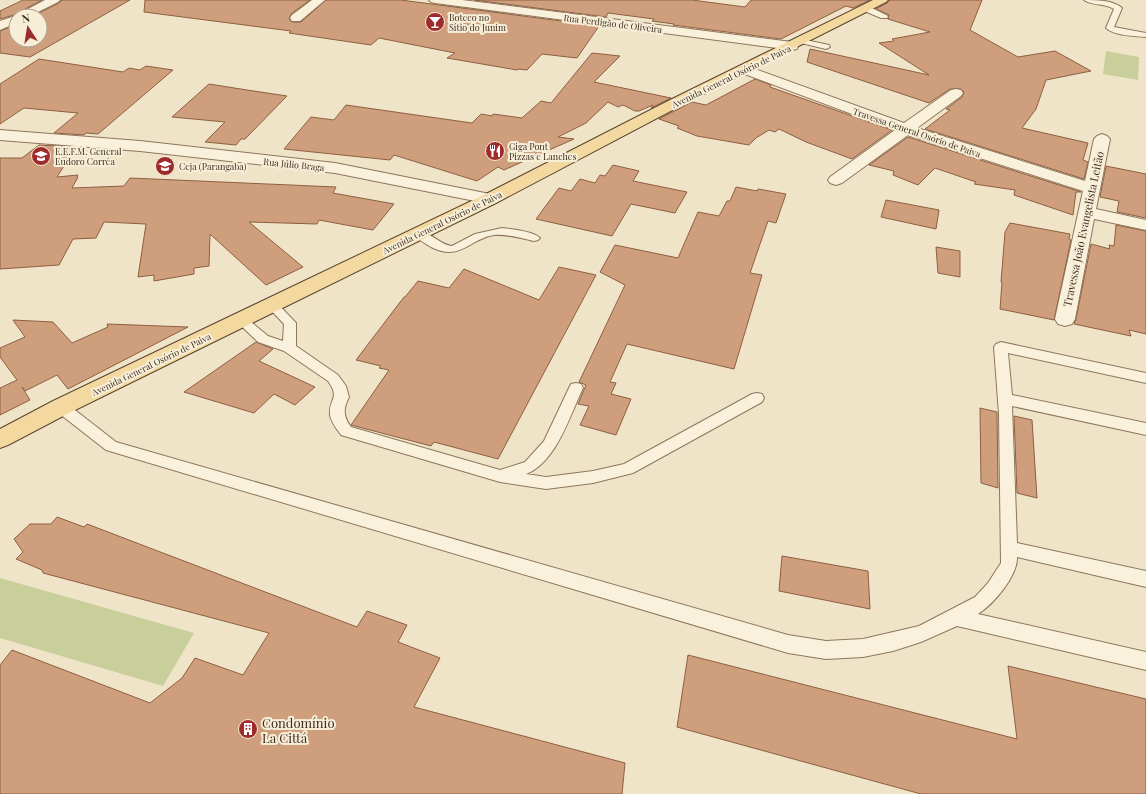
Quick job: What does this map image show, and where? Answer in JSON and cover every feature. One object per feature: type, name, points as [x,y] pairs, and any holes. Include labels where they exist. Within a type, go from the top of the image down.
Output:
[{"type":"main road","name":"Avenida General Osório de Paiva","points":[[0,438],[490,199],[882,0]]},
{"type":"street","points":[[38,8],[54,0]]},
{"type":"street","points":[[296,18],[319,0]]},
{"type":"street","name":"Rua Perdigão de Oliveira","points":[[435,0],[796,43]]},
{"type":"street","points":[[554,15],[562,5]]},
{"type":"street","name":"Travessa General Osório de Paiva","points":[[744,69],[906,129],[1019,167],[1092,188]]},
{"type":"street","points":[[836,180],[956,93]]},
{"type":"street","name":"Rua Júlio Braga","points":[[0,135],[140,146],[334,168],[490,199]]},
{"type":"street","name":"Travessa João Evangelista Leitão","points":[[1065,319],[1102,140]]},
{"type":"street","points":[[1087,212],[1146,225]]},
{"type":"lane","points":[[1088,0],[1112,4],[1118,8],[1110,28],[1118,31],[1146,35]]},
{"type":"lane","points":[[865,8],[884,16]]},
{"type":"lane","points":[[796,43],[826,47]]},
{"type":"lane","points":[[419,234],[449,250],[455,249],[473,239],[494,232],[510,231],[534,238]]},
{"type":"lane","points":[[272,305],[290,323],[289,348]]},
{"type":"lane","points":[[241,320],[263,339],[289,348],[333,378],[339,386],[342,397],[336,410],[338,421],[346,431],[500,476],[546,483],[593,477],[628,469],[655,456],[678,441],[757,398]]},
{"type":"lane","points":[[61,407],[111,446],[788,644],[826,650],[863,648],[893,642],[921,634],[982,603],[994,588],[1009,564],[1005,399],[1001,347],[1146,378]]},
{"type":"lane","points":[[500,476],[530,466],[550,444],[576,388]]},
{"type":"lane","points":[[1005,399],[1146,429]]},
{"type":"lane","points":[[1008,548],[1146,579]]},
{"type":"lane","points":[[955,617],[1146,661]]},
{"type":"green space","points":[[1106,51],[1139,57],[1138,80],[1103,74]]},
{"type":"green space","points":[[0,578],[194,633],[163,686],[0,638]]},
{"type":"building","points":[[23,0],[42,0],[27,8],[8,8],[8,17],[0,19],[0,11]]},
{"type":"building","points":[[62,0],[130,0],[48,47],[48,8]]},
{"type":"building","points":[[145,0],[310,0],[291,14],[289,19],[292,22],[301,22],[326,0],[401,0],[599,26],[577,58],[542,54],[527,70],[517,70],[447,58],[455,53],[379,38],[371,45],[289,33],[291,31],[144,12]]},
{"type":"building","points":[[474,0],[692,0],[745,7],[751,0],[870,0],[853,8],[846,6],[781,39],[673,25],[674,24],[652,21],[654,19],[608,13],[606,17]]},
{"type":"building","points":[[890,0],[982,0],[970,30],[1018,57],[1055,51],[1091,71],[1046,80],[1036,109],[1022,128],[1088,143],[1083,160],[1088,162],[1084,179],[925,129],[950,110],[946,109],[962,97],[964,92],[961,89],[950,89],[929,103],[807,62],[810,49],[929,75],[879,43],[894,41],[892,39],[930,32],[888,19],[889,15],[876,9]]},
{"type":"building","points":[[8,28],[8,48],[46,48],[30,57],[0,53],[0,31]]},
{"type":"building","points":[[592,53],[620,56],[594,82],[671,98],[651,108],[653,105],[639,111],[635,111],[623,105],[618,107],[608,102],[586,123],[558,137],[574,139],[504,170],[498,167],[477,181],[394,155],[390,160],[284,149],[311,117],[334,120],[346,105],[472,123],[481,114],[522,118],[541,101],[551,103]]},
{"type":"building","points":[[39,59],[123,72],[129,68],[140,70],[146,66],[173,70],[98,134],[86,133],[84,135],[54,133],[78,113],[24,108],[0,124],[0,84]]},
{"type":"building","points":[[755,79],[771,85],[770,87],[892,130],[852,159],[806,142],[779,129],[775,132],[769,130],[756,138],[749,145],[697,136],[677,128],[679,126],[659,119],[692,102],[706,105]]},
{"type":"building","points":[[209,84],[287,96],[245,139],[241,139],[236,145],[205,142],[225,122],[172,117]]},
{"type":"building","points":[[908,137],[1081,192],[1076,192],[1073,215],[1014,195],[1015,190],[974,184],[976,182],[935,168],[918,185],[893,175],[894,171],[869,165]]},
{"type":"building","points":[[39,145],[76,147],[57,177],[78,175],[72,188],[124,186],[130,178],[336,187],[333,193],[394,204],[373,230],[319,220],[317,224],[249,222],[303,267],[266,285],[210,234],[209,266],[194,268],[194,274],[154,281],[154,275],[138,277],[146,224],[104,222],[96,238],[73,239],[59,265],[0,269],[0,158],[22,158]]},
{"type":"building","points":[[613,165],[639,171],[633,181],[687,192],[675,213],[631,204],[612,236],[536,219],[559,188],[571,191],[580,179],[595,183],[600,175],[605,176]]},
{"type":"building","points":[[1106,166],[1146,174],[1146,218],[1117,212],[1119,201],[1100,197]]},
{"type":"building","points":[[736,187],[786,194],[776,223],[768,221],[750,273],[762,275],[734,369],[627,344],[610,382],[616,383],[611,394],[631,399],[616,435],[580,425],[589,406],[578,404],[586,385],[579,382],[625,285],[600,272],[615,245],[678,258],[698,212],[719,216],[727,201],[730,201]]},
{"type":"building","points":[[886,200],[939,210],[936,229],[881,217]]},
{"type":"building","points":[[1010,223],[1070,234],[1069,239],[1071,240],[1054,320],[1000,309],[1005,232]]},
{"type":"building","points":[[1116,225],[1146,231],[1146,334],[1129,330],[1131,336],[1074,324],[1091,244],[1110,249],[1109,245],[1114,246]]},
{"type":"building","points":[[936,247],[960,251],[960,277],[938,273]]},
{"type":"building","points":[[559,267],[596,275],[498,459],[434,442],[431,446],[351,425],[389,370],[379,368],[381,366],[356,360],[418,281],[449,288],[464,269],[539,300]]},
{"type":"building","points":[[13,320],[53,322],[72,343],[108,327],[107,324],[188,327],[68,389],[57,375],[25,391],[22,387],[30,400],[0,415],[0,388],[17,380],[0,357],[0,348],[25,337]]},
{"type":"building","points":[[256,342],[273,349],[259,361],[315,387],[295,405],[274,394],[254,413],[184,392]]},
{"type":"building","points":[[980,408],[997,412],[998,488],[981,483]]},
{"type":"building","points":[[1014,416],[1032,420],[1037,498],[1017,493]]},
{"type":"building","name":"Condomínio La Cittá","points":[[57,517],[84,527],[87,524],[357,627],[367,611],[407,625],[398,642],[440,658],[414,707],[625,763],[622,794],[0,794],[0,665],[12,650],[150,703],[182,678],[195,658],[243,675],[269,633],[43,573],[42,570],[16,559],[23,552],[14,539],[30,524],[51,524]]},
{"type":"building","points":[[782,556],[868,571],[870,609],[779,591]]},
{"type":"building","points":[[688,655],[1017,739],[1008,666],[1146,699],[1146,794],[921,794],[677,727]]},
{"type":"place","name":"Boteco no Sítio do Junim","points":[[435,22]]},
{"type":"place","name":"Giga Pont Pizzas e Lanches","points":[[495,151]]},
{"type":"place","name":"E.E.F.M. General Eudoro Corrêa","points":[[41,156]]},
{"type":"place","name":"Ceja (Parangaba)","points":[[165,166]]},
{"type":"place","name":"Condomínio La Cittá","points":[[248,729]]}]
